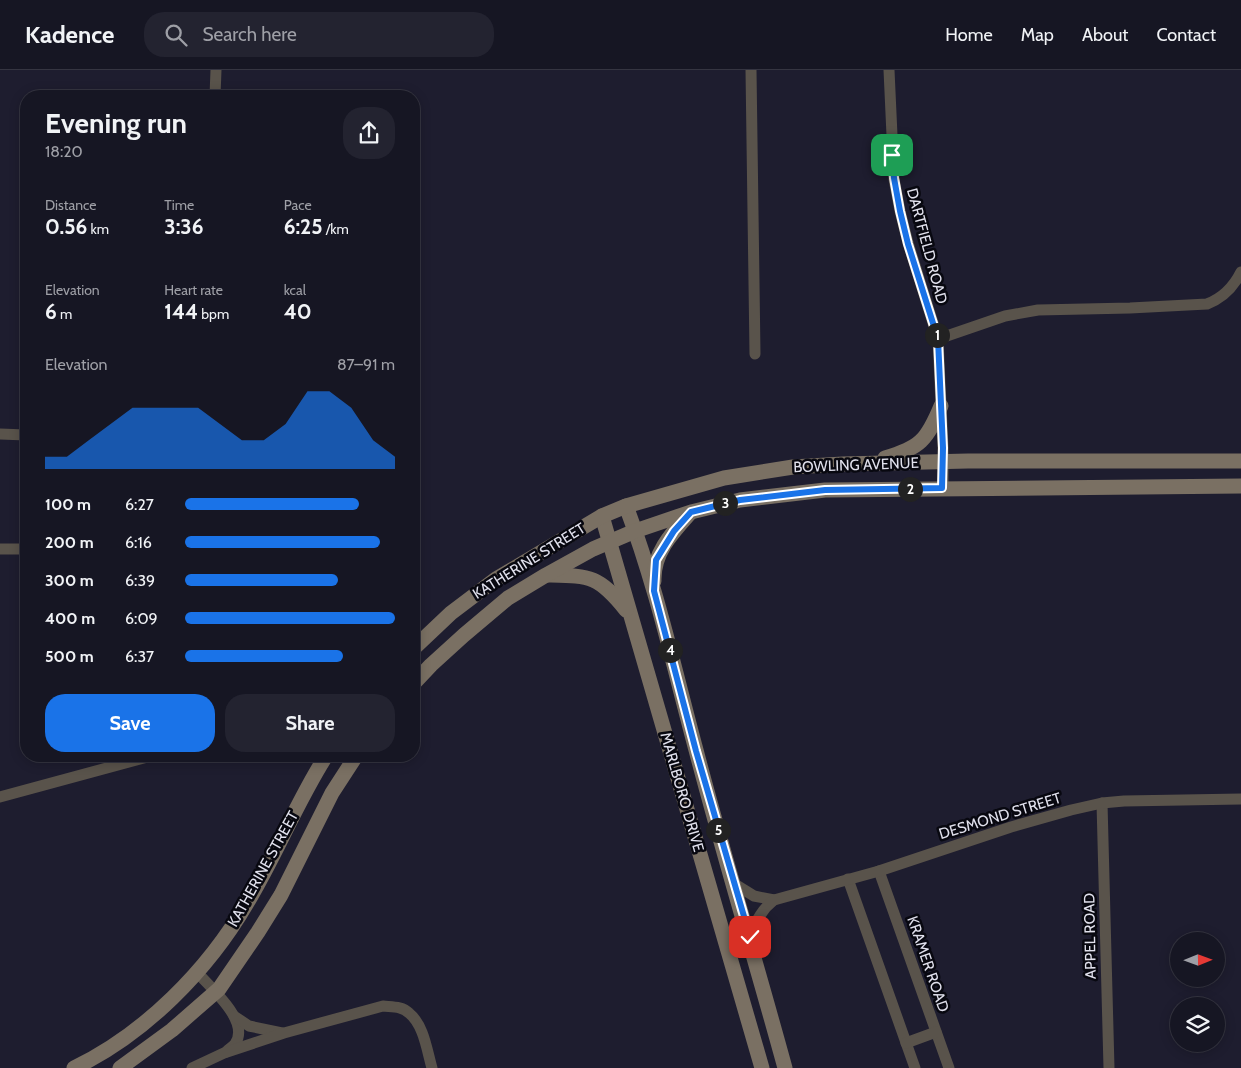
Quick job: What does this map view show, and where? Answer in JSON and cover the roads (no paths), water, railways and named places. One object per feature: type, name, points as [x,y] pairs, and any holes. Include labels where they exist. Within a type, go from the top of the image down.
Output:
[{"type":"main road","points":[[867,463],[914,448],[926,436],[934,424],[941,406]]},
{"type":"main road","name":"BOWLING AVENUE","points":[[602,516],[626,506],[724,478],[793,467],[867,463],[1241,461]]},
{"type":"main road","points":[[1165,462],[1215,468],[1241,468]]},
{"type":"main road","name":"BOWLING AVENUE","points":[[635,531],[691,512],[740,500],[825,490],[1241,486]]},
{"type":"main road","name":"MARLBORO DRIVE","points":[[626,506],[654,591],[696,751],[750,937],[785,1068]]},
{"type":"main road","points":[[654,591],[656,560],[674,531],[691,512]]},
{"type":"main road","name":"MARLBORO DRIVE","points":[[602,516],[762,1068]]},
{"type":"main road","name":"KATHERINE STREET","points":[[420,642],[451,612],[496,579],[602,516]]},
{"type":"main road","name":"KATHERINE STREET","points":[[420,677],[464,635],[508,598],[609,541],[635,531]]},
{"type":"main road","points":[[546,575],[574,576],[596,580],[613,594],[630,615]]},
{"type":"main road","name":"KATHERINE STREET","points":[[74,1068],[126,1036],[148,1019],[174,997],[197,972],[224,938],[247,904],[272,859],[309,783],[322,762]]},
{"type":"main road","name":"KATHERINE STREET","points":[[120,1068],[172,1030],[215,993],[258,932],[281,895],[332,793],[352,762]]},
{"type":"street","points":[[215,90],[216,70]]},
{"type":"street","points":[[751,70],[754,354]]},
{"type":"street","name":"DARTFIELD ROAD","points":[[889,70],[894,178],[900,211],[908,244],[938,339],[943,462],[942,488]]},
{"type":"street","points":[[938,339],[1005,316],[1038,310],[1207,304],[1217,300],[1227,292],[1241,272]]},
{"type":"street","points":[[0,434],[20,434]]},
{"type":"street","points":[[0,549],[20,549]]},
{"type":"street","points":[[104,762],[105,768]]},
{"type":"street","points":[[0,797],[128,762]]},
{"type":"street","name":"DESMOND STREET","points":[[774,900],[879,871],[1011,827],[1102,803],[1241,799]]},
{"type":"street","name":"APPEL ROAD","points":[[1102,803],[1108,1068]]},
{"type":"street","name":"KRAMER ROAD","points":[[879,871],[949,1068]]},
{"type":"street","points":[[848,879],[915,1068]]},
{"type":"street","points":[[733,883],[754,896],[774,900]]},
{"type":"street","points":[[750,937],[758,917],[766,906],[774,900]]},
{"type":"street","points":[[197,972],[226,1003],[234,1016],[238,1037],[234,1044],[224,1053]]},
{"type":"street","points":[[192,1068],[224,1053],[284,1033],[383,1006],[397,1007],[409,1012],[420,1027],[432,1068]]},
{"type":"street","points":[[234,1016],[249,1026],[284,1033]]},
{"type":"street","points":[[906,1043],[936,1032]]}]
